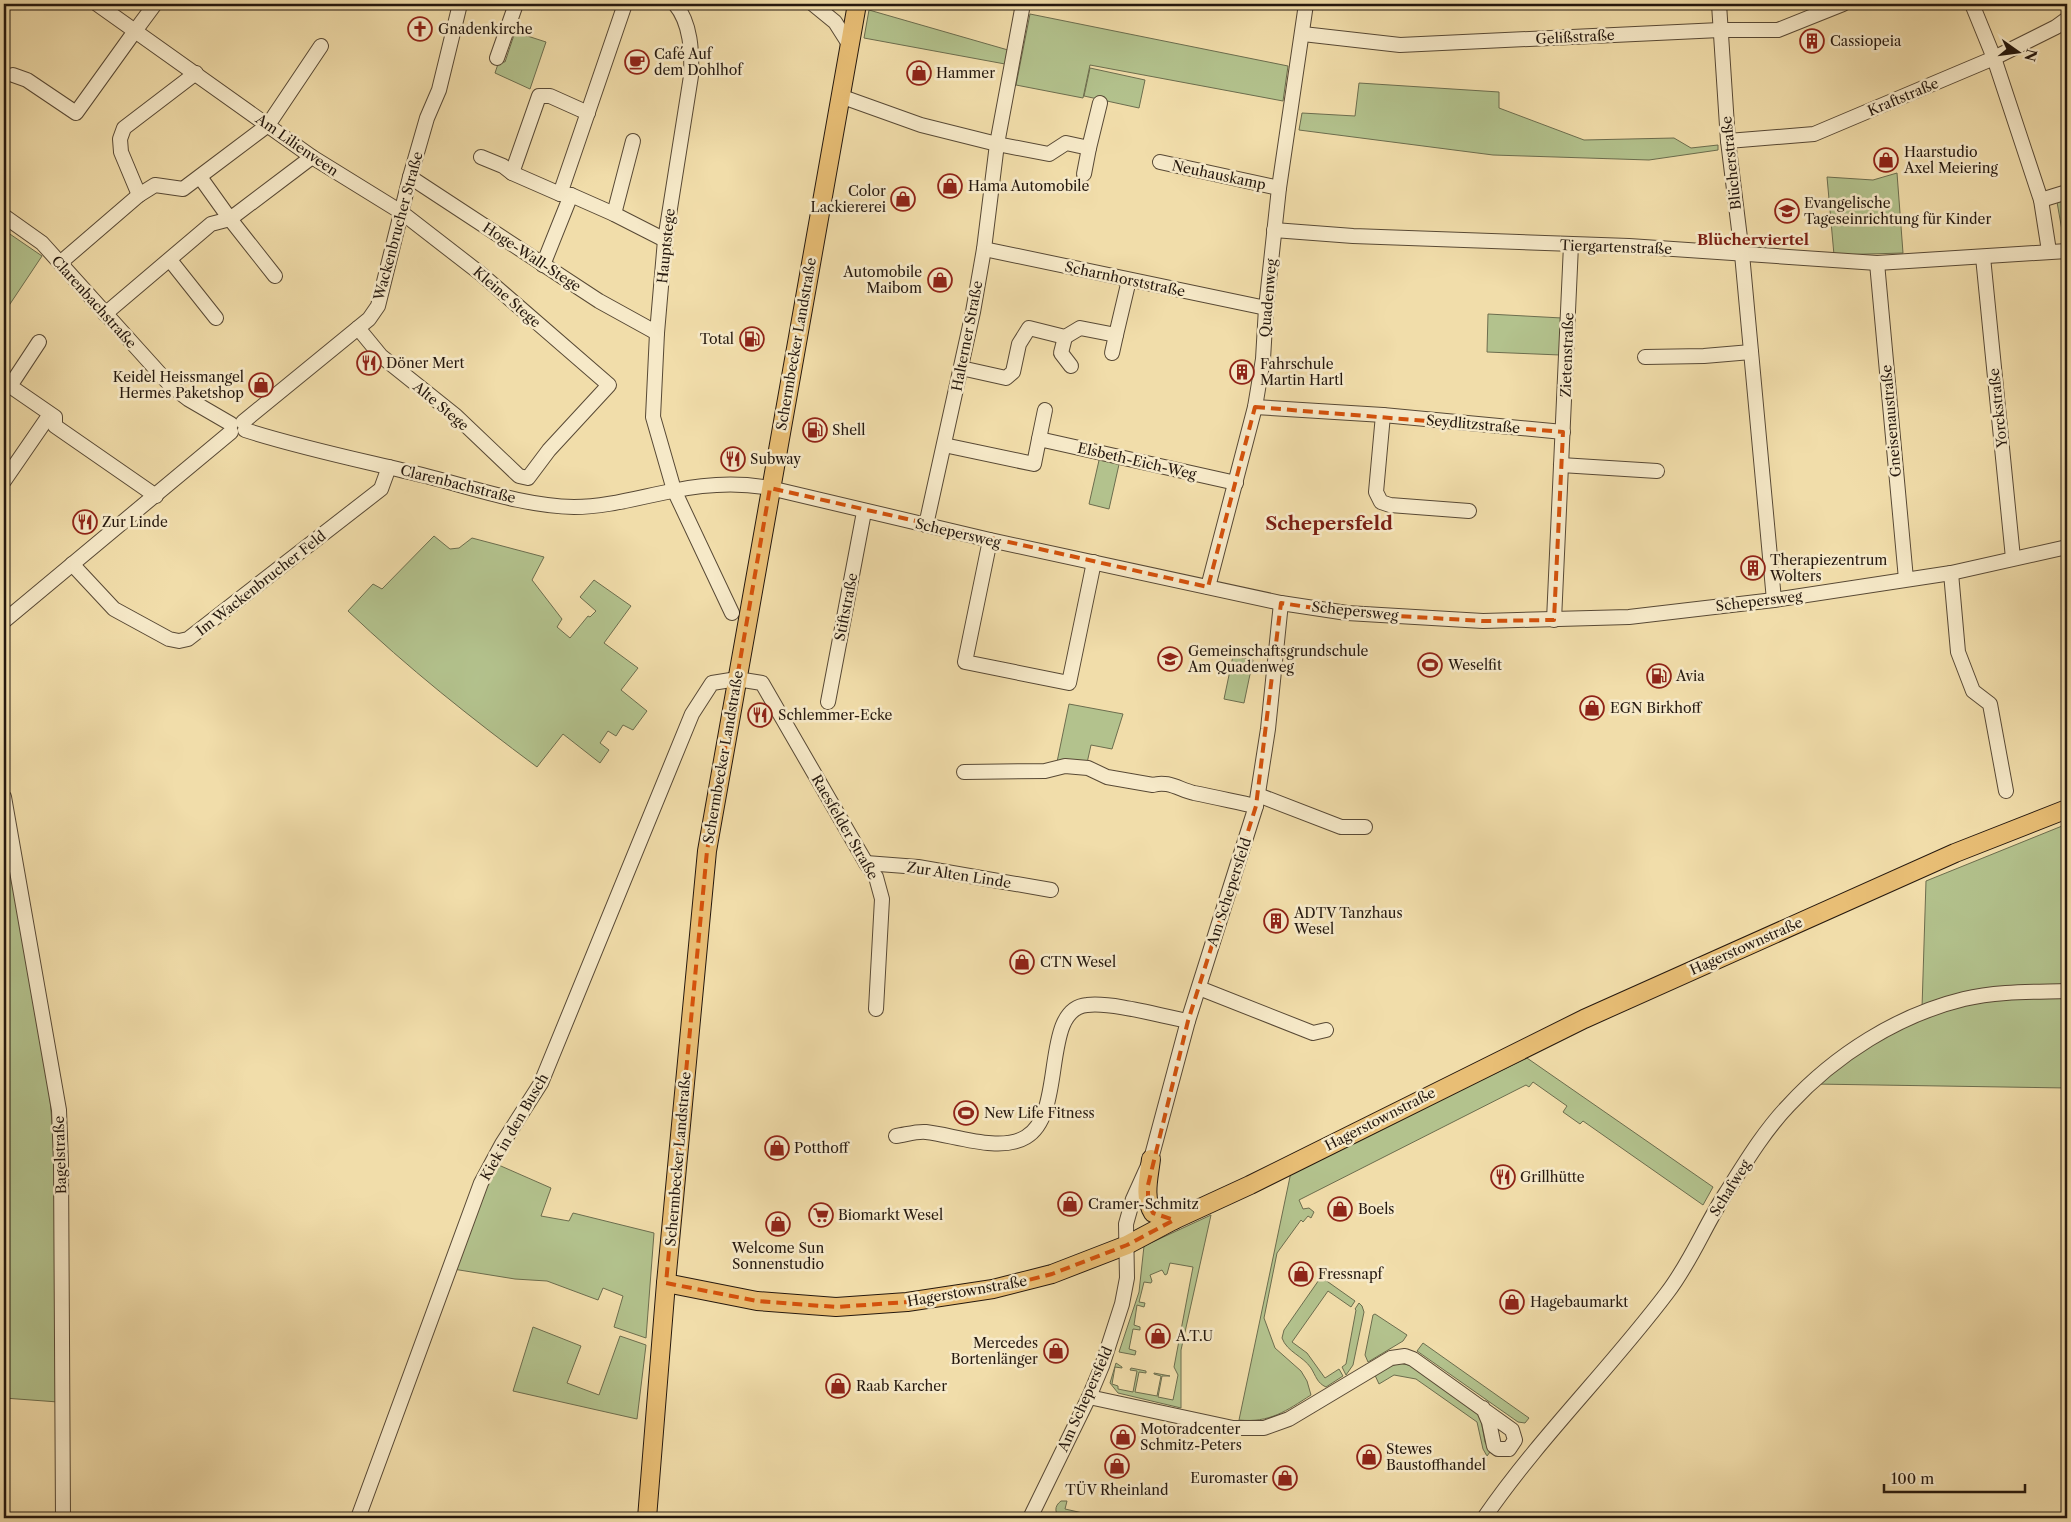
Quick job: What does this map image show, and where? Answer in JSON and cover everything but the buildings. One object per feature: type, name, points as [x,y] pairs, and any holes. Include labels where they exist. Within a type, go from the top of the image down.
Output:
[{"type":"main road","name":"Schermbecker Landstraße","points":[[647,1518],[666,1283],[707,850],[857,4]]},
{"type":"main road","name":"Hagerstownstraße","points":[[666,1283],[757,1301],[836,1307],[898,1303],[993,1289],[1052,1274],[1127,1245],[1174,1220],[1250,1185],[1584,1019],[1955,853],[2067,809]]},
{"type":"main road","points":[[1152,1159],[1148,1204],[1153,1213],[1174,1220]]},
{"type":"street","name":"Am Lilienveen","points":[[97,4],[312,157],[401,212]]},
{"type":"street","points":[[13,75],[27,80],[76,113],[155,4]]},
{"type":"street","name":"Wackenbrucher Straße","points":[[4,621],[369,319],[378,306],[410,178],[427,118],[439,90],[460,4]]},
{"type":"street","points":[[497,58],[516,4]]},
{"type":"street","points":[[543,265],[566,194],[590,108],[625,4]]},
{"type":"street","name":"Hauptstege","points":[[674,490],[653,417],[657,333],[665,240],[691,76],[692,53],[685,23],[680,10],[675,4]]},
{"type":"street","points":[[813,4],[835,22],[849,44]]},
{"type":"street","name":"Halterner Straße","points":[[926,525],[961,368],[984,249],[997,144],[1023,4]]},
{"type":"street","name":"Quadenweg","points":[[1208,587],[1255,407],[1263,359],[1266,308],[1279,188],[1306,4]]},
{"type":"street","name":"Blücherstraße","points":[[1719,4],[1728,141],[1742,254],[1774,600]]},
{"type":"street","name":"Gelißstraße","points":[[1303,34],[1400,45],[1720,30],[1778,30],[1843,4]]},
{"type":"street","points":[[1972,4],[1994,58],[2041,200],[2048,251]]},
{"type":"street","name":"Kraftstraße","points":[[1728,141],[1814,134],[1994,58],[2056,27],[2067,19]]},
{"type":"street","points":[[60,263],[139,195],[155,185],[183,189],[268,125],[321,46]]},
{"type":"street","points":[[139,195],[121,152],[120,139],[124,128],[196,73]]},
{"type":"street","points":[[512,173],[539,96],[550,96],[590,108]]},
{"type":"street","points":[[840,96],[920,125],[997,144],[1049,154],[1066,143],[1090,148]]},
{"type":"street","points":[[1084,174],[1100,103]]},
{"type":"street","points":[[614,214],[633,141]]},
{"type":"street","points":[[105,314],[211,224],[230,219],[312,157]]},
{"type":"street","points":[[482,157],[503,166],[512,173],[614,214],[665,240]]},
{"type":"street","name":"Neuhauskamp","points":[[1160,162],[1279,188]]},
{"type":"street","points":[[200,177],[275,276]]},
{"type":"street","name":"Hoge-Wall-Stege","points":[[410,178],[599,301],[657,333]]},
{"type":"street","points":[[2041,200],[2067,192]]},
{"type":"street","name":"Kleine Stege","points":[[401,212],[481,274],[609,385],[549,450],[528,478]]},
{"type":"street","name":"Clarenbachstraße","points":[[4,216],[42,243],[171,386],[188,399],[238,427],[298,445],[502,496],[548,505],[575,507],[605,504],[674,490],[719,484],[746,484],[770,488]]},
{"type":"street","name":"Tiergartenstraße","points":[[1274,230],[1353,236],[1629,246],[1877,263],[2067,251]]},
{"type":"street","name":"Zietenstraße","points":[[1554,620],[1571,245]]},
{"type":"street","name":"Scharnhorststraße","points":[[984,249],[1266,308]]},
{"type":"street","name":"Yorckstraße","points":[[1983,257],[2013,558]]},
{"type":"street","points":[[170,260],[216,318]]},
{"type":"street","name":"Gneisenaustraße","points":[[1877,263],[1906,579]]},
{"type":"street","points":[[1112,353],[1129,280]]},
{"type":"street","name":"Alte Stege","points":[[358,328],[381,356],[456,416],[519,476],[528,478]]},
{"type":"street","points":[[961,368],[1006,378],[1013,372],[1020,344],[1029,328],[1065,337]]},
{"type":"street","points":[[1071,366],[1061,353],[1065,337],[1080,328],[1116,335]]},
{"type":"street","points":[[4,481],[55,417],[10,386],[39,342]]},
{"type":"street","points":[[1645,357],[1751,352]]},
{"type":"street","points":[[4,391],[156,496]]},
{"type":"street","name":"Seydlitzstraße","points":[[1255,407],[1383,415],[1563,432]]},
{"type":"street","points":[[944,445],[1034,464],[1045,410]]},
{"type":"street","points":[[1383,415],[1376,492],[1381,502],[1390,505],[1469,511]]},
{"type":"street","name":"Elsbeth-Eich-Weg","points":[[1039,439],[1236,483]]},
{"type":"street","points":[[1562,466],[1657,471]]},
{"type":"street","name":"Im Wackenbrucher Feld","points":[[72,564],[114,609],[169,639],[179,641],[188,639],[381,490],[389,467]]},
{"type":"street","name":"Schepersweg","points":[[770,488],[864,512],[1281,603],[1355,613],[1483,621],[1629,617],[1774,600],[1951,573],[2067,547]]},
{"type":"street","points":[[674,490],[732,612]]},
{"type":"street","name":"Stiftstraße","points":[[828,702],[864,512]]},
{"type":"street","points":[[990,540],[965,662],[1070,683],[1094,562]]},
{"type":"street","points":[[1951,573],[1958,652],[1973,691],[1990,704],[2006,791]]},
{"type":"street","name":"Am Schepersfeld","points":[[1030,1518],[1089,1397],[1102,1366],[1122,1304],[1127,1278],[1126,1224],[1132,1199],[1152,1159],[1188,1021],[1257,800],[1281,603]]},
{"type":"street","name":"Raesfelder Straße","points":[[737,679],[762,683],[866,863],[876,877],[882,899],[876,1010]]},
{"type":"street","name":"Kiek in den Busch","points":[[358,1518],[481,1183],[502,1144],[541,1083],[692,714],[712,683],[737,679]]},
{"type":"street","points":[[964,772],[1045,771],[1065,766],[1088,768],[1107,777],[1153,785],[1159,783],[1178,786],[1193,793],[1257,800],[1341,827],[1365,827]]},
{"type":"street","name":"Bagelstraße","points":[[4,797],[59,1110],[62,1163],[63,1518]]},
{"type":"street","name":"Zur Alten Linde","points":[[866,863],[918,866],[1051,890]]},
{"type":"street","points":[[1199,988],[1313,1033],[1326,1030]]},
{"type":"street","name":"Schafweg","points":[[1484,1518],[1531,1456],[1651,1315],[1679,1278],[1725,1195],[1752,1153],[1788,1106],[1816,1077],[1848,1053],[1890,1027],[1923,1011],[1966,998],[2067,991]]},
{"type":"street","points":[[896,1136],[923,1132],[987,1143],[1012,1143],[1026,1138],[1038,1128],[1046,1112],[1061,1030],[1067,1014],[1076,1007],[1086,1004],[1103,1004],[1188,1021]]},
{"type":"street","points":[[1089,1397],[1233,1428],[1264,1428],[1289,1419],[1391,1358],[1405,1356],[1413,1358],[1483,1408]]},
{"type":"street","points":[[1102,1366],[1105,1389],[1108,1394],[1111,1398],[1128,1405]]},
{"type":"highlighted area","points":[[1255,407],[1563,432],[1554,620],[1483,621],[1347,613],[1281,603],[1256,806],[1188,1021],[1148,1185],[1148,1204],[1153,1213],[1174,1220],[1127,1245],[1052,1274],[993,1289],[907,1302],[836,1307],[757,1301],[666,1283],[707,851],[770,488],[1208,587]]},
{"type":"green space","points":[[869,10],[1008,50],[1005,64],[864,38]]},
{"type":"green space","points":[[1030,14],[1288,66],[1283,101],[1090,65],[1083,98],[1016,85]]},
{"type":"green space","points":[[515,32],[546,42],[530,89],[495,73],[499,61],[505,62]]},
{"type":"green space","points":[[1090,68],[1145,80],[1139,108],[1084,96]]},
{"type":"green space","points":[[1359,83],[1499,92],[1499,108],[1584,140],[1674,138],[1691,148],[1718,145],[1718,150],[1649,160],[1493,155],[1299,130],[1302,113],[1355,116]]},
{"type":"green space","points":[[1897,173],[1903,253],[1834,255],[1827,177],[1873,180]]},
{"type":"green space","points":[[2067,199],[2067,242],[2064,242],[2057,202]]},
{"type":"green space","points":[[4,230],[42,256],[4,313]]},
{"type":"green space","points":[[1488,314],[1562,318],[1560,355],[1487,352]]},
{"type":"green space","points":[[1100,456],[1120,460],[1109,509],[1089,504]]},
{"type":"green space","points":[[434,536],[450,549],[459,548],[472,538],[544,557],[532,580],[562,619],[557,627],[570,638],[588,616],[590,617],[596,611],[580,597],[594,580],[631,606],[604,643],[638,668],[621,690],[647,711],[633,730],[623,725],[616,736],[608,731],[600,743],[609,750],[600,763],[563,734],[537,767],[440,692],[348,611],[373,584],[382,589]]},
{"type":"green space","points":[[1233,656],[1253,660],[1244,703],[1224,699]]},
{"type":"green space","points":[[1069,704],[1123,714],[1112,749],[1091,745],[1087,763],[1057,762]]},
{"type":"green space","points":[[4,821],[49,1086],[54,1148],[58,1402],[4,1398]]},
{"type":"green space","points":[[2067,824],[2067,989],[1922,1008],[1926,881]]},
{"type":"green space","points":[[2067,994],[2067,1088],[1814,1084],[1829,1071],[1924,1013],[1966,1002]]},
{"type":"green space","points":[[1527,1058],[1713,1187],[1703,1205],[1583,1121],[1580,1124],[1563,1112],[1567,1106],[1533,1082],[1529,1087],[1526,1085],[1299,1200],[1303,1209],[1309,1208],[1314,1212],[1311,1218],[1308,1216],[1303,1222],[1301,1220],[1277,1253],[1264,1318],[1275,1348],[1301,1371],[1307,1381],[1311,1395],[1285,1411],[1269,1418],[1239,1420],[1291,1172]]},
{"type":"green space","points":[[494,1163],[551,1188],[541,1216],[569,1221],[573,1213],[654,1233],[646,1338],[614,1327],[623,1296],[603,1288],[598,1300],[547,1281],[515,1279],[453,1269]]},
{"type":"green space","points":[[1211,1215],[1181,1350],[1181,1408],[1118,1393],[1110,1383],[1116,1363],[1122,1367],[1115,1367],[1112,1384],[1118,1386],[1118,1389],[1133,1392],[1137,1371],[1130,1370],[1131,1368],[1146,1371],[1146,1373],[1139,1372],[1135,1392],[1157,1396],[1161,1376],[1154,1373],[1170,1376],[1162,1376],[1158,1397],[1173,1400],[1178,1375],[1174,1367],[1193,1267],[1170,1263],[1167,1274],[1165,1275],[1162,1270],[1150,1275],[1152,1281],[1151,1283],[1144,1282],[1139,1302],[1145,1303],[1144,1307],[1137,1305],[1134,1325],[1140,1327],[1140,1330],[1133,1329],[1129,1349],[1136,1351],[1135,1355],[1119,1352],[1139,1292],[1144,1246]]},
{"type":"green space","points":[[1321,1277],[1355,1301],[1351,1307],[1328,1291],[1292,1342],[1307,1353],[1325,1378],[1339,1369],[1343,1376],[1326,1387],[1319,1381],[1308,1364],[1284,1343],[1282,1338],[1284,1330]]},
{"type":"green space","points":[[1359,1303],[1364,1312],[1353,1365],[1346,1375],[1342,1367],[1346,1364],[1355,1309]]},
{"type":"green space","points":[[1375,1314],[1407,1335],[1403,1341],[1368,1362],[1365,1355],[1373,1315]]},
{"type":"green space","points":[[533,1327],[581,1346],[567,1383],[599,1395],[620,1336],[646,1345],[637,1419],[513,1391]]},
{"type":"green space","points":[[1423,1343],[1529,1418],[1525,1423],[1518,1422],[1417,1351]]},
{"type":"green space","points":[[1399,1363],[1414,1366],[1480,1415],[1485,1442],[1490,1452],[1487,1456],[1483,1449],[1477,1422],[1416,1379],[1394,1375],[1379,1384],[1374,1373]]},
{"type":"green space","points":[[1061,1501],[1067,1501],[1065,1509],[1105,1518],[1062,1518],[1057,1514],[1056,1510],[1057,1505]]},
{"type":"place","name":"Gnadenkirche","points":[[420,29]]},
{"type":"place","name":"Cassiopeia","points":[[1812,41]]},
{"type":"place","name":"Café Auf dem Dohlhof","points":[[637,62]]},
{"type":"place","name":"Hammer","points":[[919,73]]},
{"type":"place","name":"Haarstudio Axel Meiering","points":[[1886,160]]},
{"type":"place","name":"Hama Automobile","points":[[950,186]]},
{"type":"place","name":"Color Lackiererei","points":[[903,199]]},
{"type":"place","name":"Evangelische Tageseinrichtung für Kinder","points":[[1787,211]]},
{"type":"place","name":"Automobile Maibom","points":[[940,280]]},
{"type":"place","name":"Total","points":[[752,339]]},
{"type":"place","name":"Döner Mert","points":[[369,363]]},
{"type":"place","name":"Fahrschule Martin Hartl","points":[[1242,372]]},
{"type":"place","name":"Keidel Heissmangel Hermes Paketshop","points":[[261,385]]},
{"type":"place","name":"Shell","points":[[815,430]]},
{"type":"place","name":"Subway","points":[[733,459]]},
{"type":"place","name":"Zur Linde","points":[[85,522]]},
{"type":"place","name":"Therapiezentrum Wolters","points":[[1753,568]]},
{"type":"place","name":"Gemeinschaftsgrundschule Am Quadenweg","points":[[1170,659]]},
{"type":"place","name":"Weselfit","points":[[1430,665]]},
{"type":"place","name":"Avia","points":[[1659,676]]},
{"type":"place","name":"EGN Birkhoff","points":[[1592,708]]},
{"type":"place","name":"Schlemmer-Ecke","points":[[760,715]]},
{"type":"place","name":"ADTV Tanzhaus Wesel","points":[[1276,921]]},
{"type":"place","name":"CTN Wesel","points":[[1022,962]]},
{"type":"place","name":"New Life Fitness","points":[[966,1113]]},
{"type":"place","name":"Potthoff","points":[[777,1148]]},
{"type":"place","name":"Grillhütte","points":[[1503,1177]]},
{"type":"place","name":"Cramer-Schmitz","points":[[1070,1204]]},
{"type":"place","name":"Boels","points":[[1340,1209]]},
{"type":"place","name":"Biomarkt Wesel","points":[[821,1215]]},
{"type":"place","name":"Welcome Sun Sonnenstudio","points":[[778,1224]]},
{"type":"place","name":"Fressnapf","points":[[1301,1274]]},
{"type":"place","name":"Hagebaumarkt","points":[[1512,1302]]},
{"type":"place","name":"A.T.U","points":[[1158,1336]]},
{"type":"place","name":"Mercedes Bortenlänger","points":[[1056,1351]]},
{"type":"place","name":"Raab Karcher","points":[[838,1386]]},
{"type":"place","name":"Motoradcenter Schmitz-Peters","points":[[1123,1437]]},
{"type":"place","name":"Stewes Baustoffhandel","points":[[1369,1457]]},
{"type":"place","name":"TÜV Rheinland","points":[[1117,1466]]},
{"type":"place","name":"Euromaster","points":[[1285,1478]]},
{"type":"district","name":"Blücherviertel","points":[[1753,240]]},
{"type":"district","name":"Schepersfeld","points":[[1329,523]]}]
